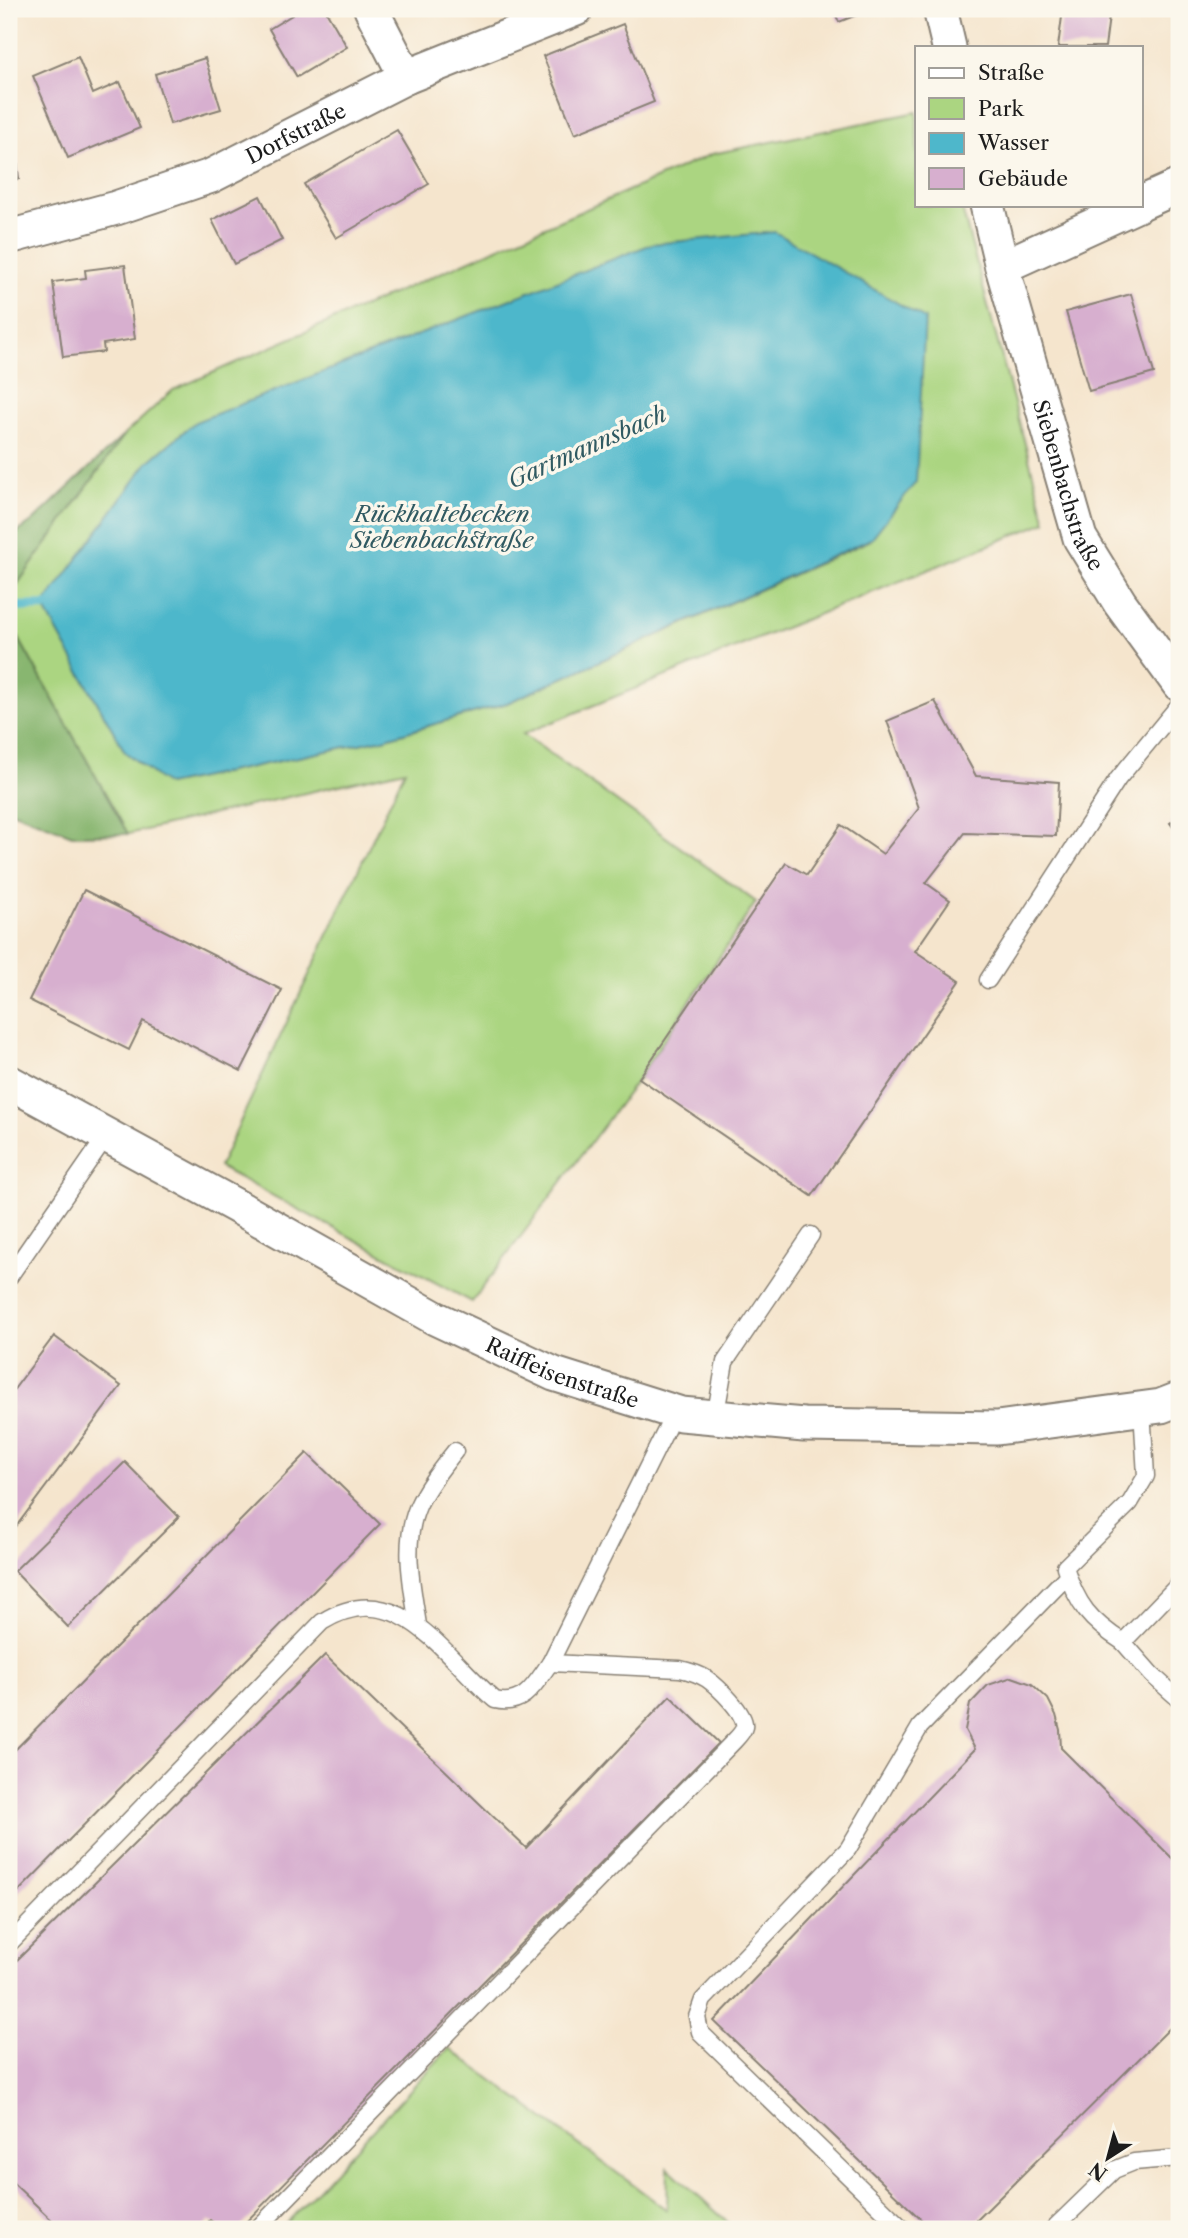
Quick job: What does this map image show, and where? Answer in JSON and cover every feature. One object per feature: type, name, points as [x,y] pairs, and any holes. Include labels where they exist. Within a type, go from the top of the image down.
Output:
[{"type":"street","points":[[371,9],[407,77]]},
{"type":"street","name":"Dorfstraße","points":[[9,237],[116,208],[211,176],[407,77],[576,9]]},
{"type":"street","points":[[940,9],[949,46]]},
{"type":"street","points":[[1142,203],[1179,186]]},
{"type":"street","name":"Siebenbachstraße","points":[[987,206],[1002,267],[1080,538],[1120,603],[1179,684]]},
{"type":"street","points":[[1002,267],[1135,206]]},
{"type":"street","name":"Raiffeisenstraße","points":[[9,1082],[435,1318],[554,1374],[675,1412],[804,1425],[997,1428],[1161,1406],[1179,1399]]},
{"type":"lane","points":[[988,980],[1118,779],[1179,705]]},
{"type":"lane","points":[[9,1277],[107,1135]]},
{"type":"lane","points":[[715,1418],[725,1362],[811,1235]]},
{"type":"lane","points":[[1142,1409],[1146,1476],[1130,1503],[1065,1567],[1079,1603],[1102,1629],[1123,1642],[1152,1675],[1179,1699]]},
{"type":"lane","points":[[9,1944],[321,1622],[336,1613],[349,1609],[378,1607],[388,1610],[418,1625],[495,1700],[512,1703],[522,1697],[550,1663],[675,1412]]},
{"type":"lane","points":[[418,1625],[411,1580],[411,1530],[418,1505],[455,1451]]},
{"type":"lane","points":[[903,2229],[700,2032],[697,2017],[704,2000],[848,1849],[920,1727],[1067,1576]]},
{"type":"lane","points":[[1123,1642],[1179,1584]]},
{"type":"lane","points":[[257,2229],[725,1751],[744,1727],[744,1718],[735,1706],[707,1679],[691,1671],[550,1663]]},
{"type":"lane","points":[[1053,2229],[1115,2170],[1134,2162],[1179,2158]]},
{"type":"green space","points":[[915,112],[915,206],[961,206],[1046,522],[523,734],[756,902],[639,1078],[472,1302],[219,1167],[405,770],[128,834],[9,621],[9,596],[125,434],[173,390],[712,154]],"holes":[[[871,540],[507,703],[383,739],[167,785]]]},
{"type":"green space","points":[[125,434],[9,596],[9,538],[32,522]]},
{"type":"green space","points":[[9,621],[128,834],[72,835],[9,810]]},
{"type":"green space","points":[[449,2048],[667,2210],[668,2168],[735,2229],[281,2229]]},
{"type":"water","name":"Rückhaltebecken Siebenbachstraße","points":[[775,232],[925,319],[916,482],[871,539],[507,703],[383,739],[167,785],[125,752],[43,606],[148,462],[195,422],[652,244]]},
{"type":"building","points":[[302,9],[325,9],[347,47],[297,77],[269,29]]},
{"type":"building","points":[[833,9],[872,9],[839,22]]},
{"type":"building","points":[[1063,9],[1110,9],[1105,46],[1058,46]]},
{"type":"building","points":[[623,24],[654,102],[575,134],[543,56]]},
{"type":"building","points":[[78,57],[93,94],[120,82],[140,128],[68,158],[33,76]]},
{"type":"building","points":[[205,58],[221,109],[170,124],[155,74]]},
{"type":"building","points":[[397,130],[429,184],[336,238],[304,184]]},
{"type":"building","points":[[9,133],[14,133],[19,179],[9,180]]},
{"type":"building","points":[[260,196],[282,240],[234,264],[212,220]]},
{"type":"building","points":[[125,265],[135,339],[103,344],[104,352],[63,357],[53,282],[86,278],[85,270]]},
{"type":"building","points":[[1131,294],[1154,373],[1089,391],[1066,312]]},
{"type":"building","points":[[9,318],[15,353],[9,354]]},
{"type":"building","points":[[935,701],[976,776],[1059,782],[1056,836],[965,833],[926,883],[950,900],[915,951],[960,981],[812,1196],[639,1078],[786,863],[807,875],[841,825],[883,854],[919,808],[887,721]]},
{"type":"building","points":[[1179,816],[1179,835],[1170,823]]},
{"type":"building","points":[[84,890],[282,990],[241,1071],[143,1021],[129,1050],[29,1000]]},
{"type":"building","points":[[54,1336],[121,1386],[9,1536],[9,1396]]},
{"type":"building","points":[[307,1453],[380,1524],[9,1901],[9,1756]]},
{"type":"building","points":[[125,1462],[179,1517],[68,1627],[14,1571]]},
{"type":"building","points":[[325,1655],[526,1848],[670,1696],[719,1743],[239,2229],[222,2229],[210,2220],[202,2229],[61,2229],[9,2179],[9,1968]]},
{"type":"building","points":[[1012,1677],[1032,1684],[1048,1699],[1060,1730],[1061,1748],[1179,1865],[1179,2019],[968,2229],[931,2229],[714,2021],[975,1749],[965,1730],[970,1704],[988,1685]]},
{"type":"waterway","name":"Gartmannsbach","points":[[9,607],[55,606]]}]
